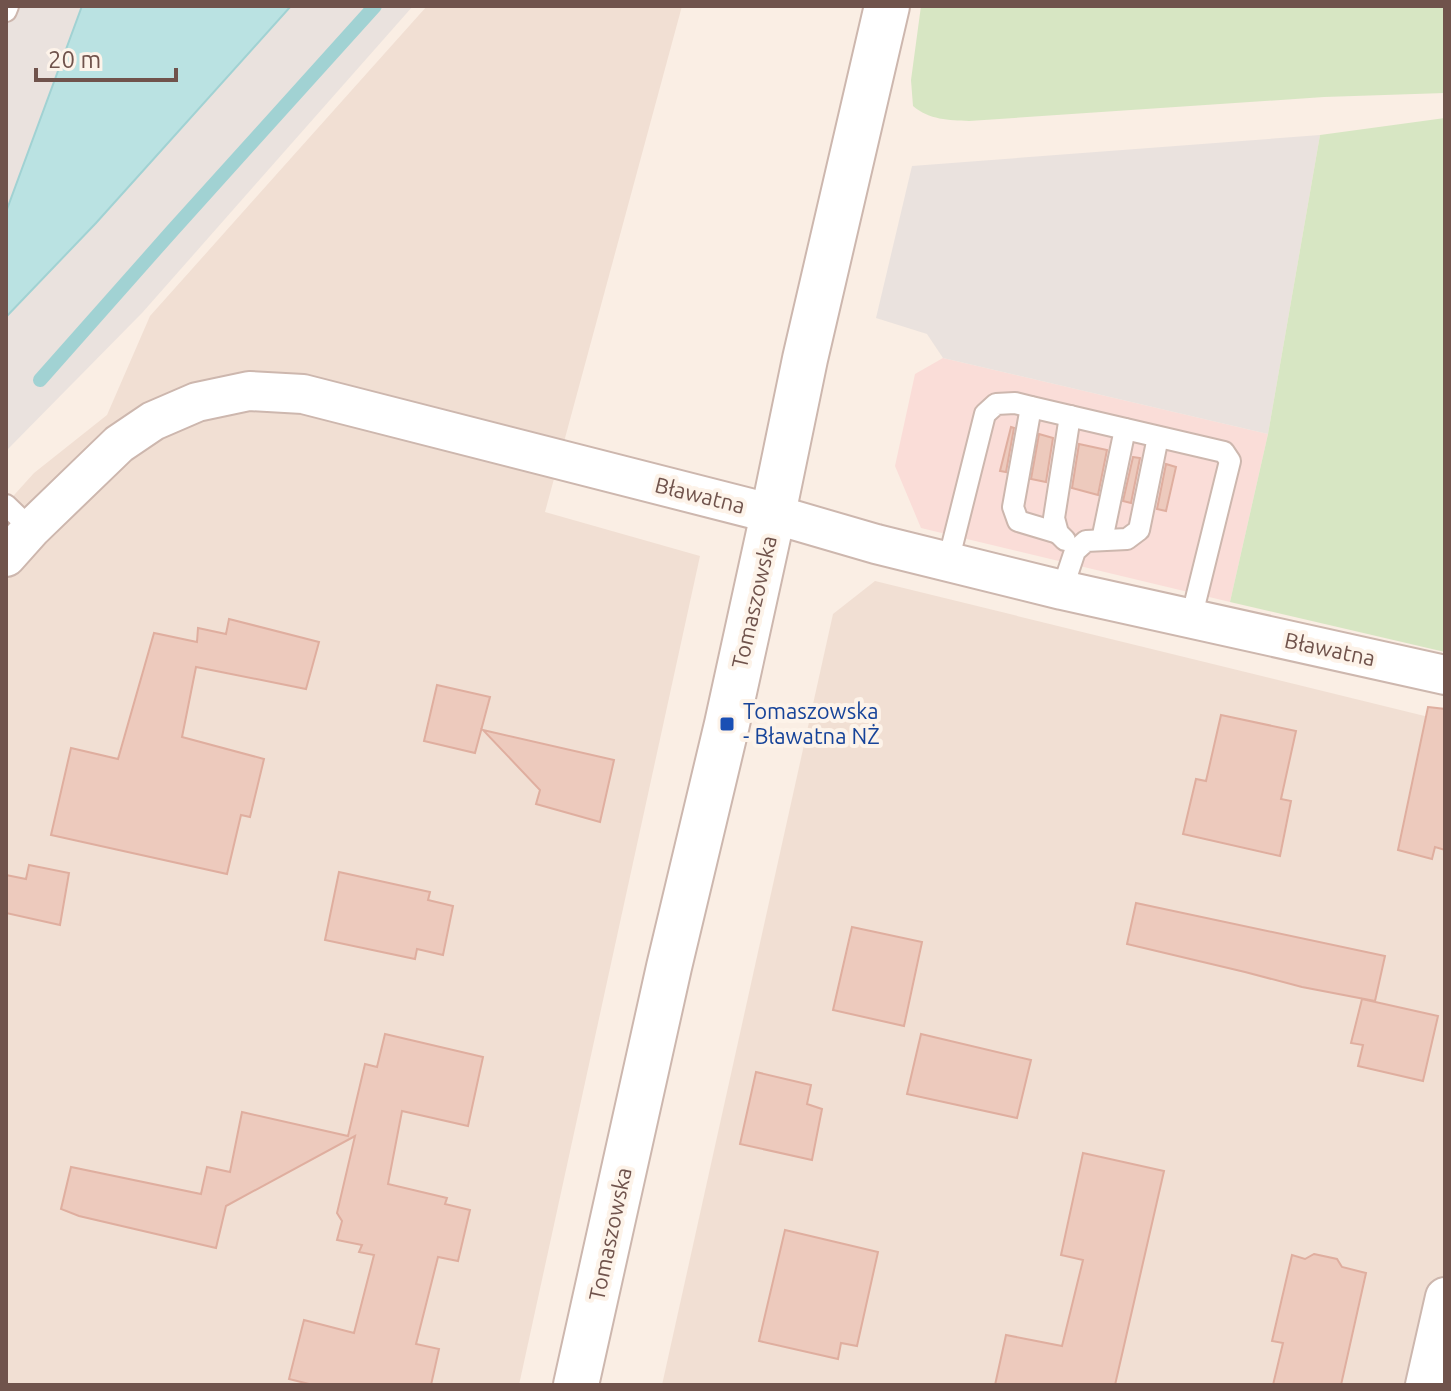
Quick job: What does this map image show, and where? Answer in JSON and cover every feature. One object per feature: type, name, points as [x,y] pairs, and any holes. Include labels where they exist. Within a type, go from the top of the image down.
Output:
[{"type":"street","name":"Tomaszowska","points":[[576,1385],[887,6]]},
{"type":"street","name":"Bławatna","points":[[6,557],[18,517],[153,421],[197,402],[249,391],[303,394],[948,562],[1445,675]]},
{"type":"street","points":[[1425,1385],[1445,1297]]},
{"type":"lane","points":[[948,562],[985,414],[996,404],[1015,403],[1224,452],[1230,461],[1191,619]]},
{"type":"lane","points":[[1031,407],[1013,507],[1018,521],[1058,533]]},
{"type":"lane","points":[[1070,416],[1054,518],[1058,533],[1075,551]]},
{"type":"lane","points":[[1102,540],[1125,429]]},
{"type":"lane","points":[[1062,590],[1075,551],[1086,541],[1127,539],[1139,530],[1158,437]]},
{"type":"shaded area","points":[[6,6],[413,6],[142,313],[6,451]]},
{"type":"shaded area","points":[[427,6],[682,6],[545,512],[700,556],[519,1385],[6,1385],[6,504],[34,473],[107,415],[150,316]]},
{"type":"shaded area","points":[[1320,135],[1268,434],[943,358],[927,334],[876,318],[912,166]]},
{"type":"shaded area","points":[[943,358],[1268,434],[1230,602],[921,528],[895,466],[915,374]]},
{"type":"shaded area","points":[[875,581],[1445,721],[1445,1385],[662,1385],[833,614]]},
{"type":"green space","points":[[921,6],[1445,6],[1445,93],[1324,97],[969,121],[940,118],[913,106],[911,80]]},
{"type":"green space","points":[[1445,118],[1445,652],[1230,602],[1268,434],[1320,135]]},
{"type":"water","points":[[82,6],[291,6],[96,223],[6,317],[6,212]]},
{"type":"building","points":[[1011,427],[1014,428],[1006,472],[1000,471]]},
{"type":"building","points":[[1039,434],[1053,438],[1046,482],[1031,479]]},
{"type":"building","points":[[1079,444],[1107,450],[1098,495],[1072,488]]},
{"type":"building","points":[[1133,457],[1140,458],[1131,503],[1123,501]]},
{"type":"building","points":[[1166,464],[1176,467],[1166,511],[1157,509]]},
{"type":"building","points":[[229,619],[319,642],[306,689],[196,667],[182,737],[264,759],[250,817],[241,815],[227,874],[51,835],[71,748],[118,759],[154,633],[197,642],[198,628],[226,634]]},
{"type":"building","points":[[437,685],[490,697],[475,753],[424,741]]},
{"type":"building","points":[[1428,707],[1445,709],[1445,850],[1435,847],[1432,859],[1398,850]]},
{"type":"building","points":[[1221,715],[1296,731],[1281,799],[1291,801],[1280,856],[1183,834],[1196,779],[1206,781]]},
{"type":"building","points":[[483,730],[614,760],[600,822],[536,804],[540,790]]},
{"type":"building","points":[[29,865],[69,873],[60,925],[6,913],[6,875],[26,879]]},
{"type":"building","points":[[339,872],[430,892],[428,900],[453,906],[443,955],[417,949],[415,959],[325,940]]},
{"type":"building","points":[[1136,903],[1385,956],[1375,1001],[1302,987],[1127,944]]},
{"type":"building","points":[[852,927],[922,942],[904,1026],[833,1010]]},
{"type":"building","points":[[1362,999],[1438,1016],[1423,1081],[1358,1066],[1363,1045],[1351,1043]]},
{"type":"building","points":[[385,1034],[483,1057],[468,1126],[402,1111],[388,1184],[447,1198],[445,1204],[470,1210],[458,1261],[438,1257],[416,1344],[439,1349],[431,1385],[313,1385],[289,1379],[304,1320],[354,1333],[374,1255],[359,1252],[362,1245],[337,1240],[342,1221],[337,1213],[355,1136],[226,1206],[216,1248],[61,1209],[71,1167],[201,1194],[207,1167],[230,1172],[242,1112],[348,1136],[365,1064],[377,1067]]},
{"type":"building","points":[[921,1034],[1031,1060],[1017,1118],[907,1094]]},
{"type":"building","points":[[756,1072],[811,1085],[807,1104],[822,1109],[812,1160],[740,1144]]},
{"type":"building","points":[[1083,1153],[1164,1171],[1115,1385],[995,1385],[1006,1335],[1062,1346],[1083,1260],[1061,1255]]},
{"type":"building","points":[[785,1230],[878,1252],[857,1346],[841,1343],[838,1359],[759,1341]]},
{"type":"building","points":[[1314,1254],[1337,1259],[1342,1267],[1366,1273],[1341,1385],[1273,1385],[1283,1343],[1272,1341],[1292,1255],[1305,1259]]},
{"type":"waterway","points":[[40,380],[375,6]]},
{"type":"place","name":"Tomaszowska - Bławatna NŻ","points":[[727,724]]}]
